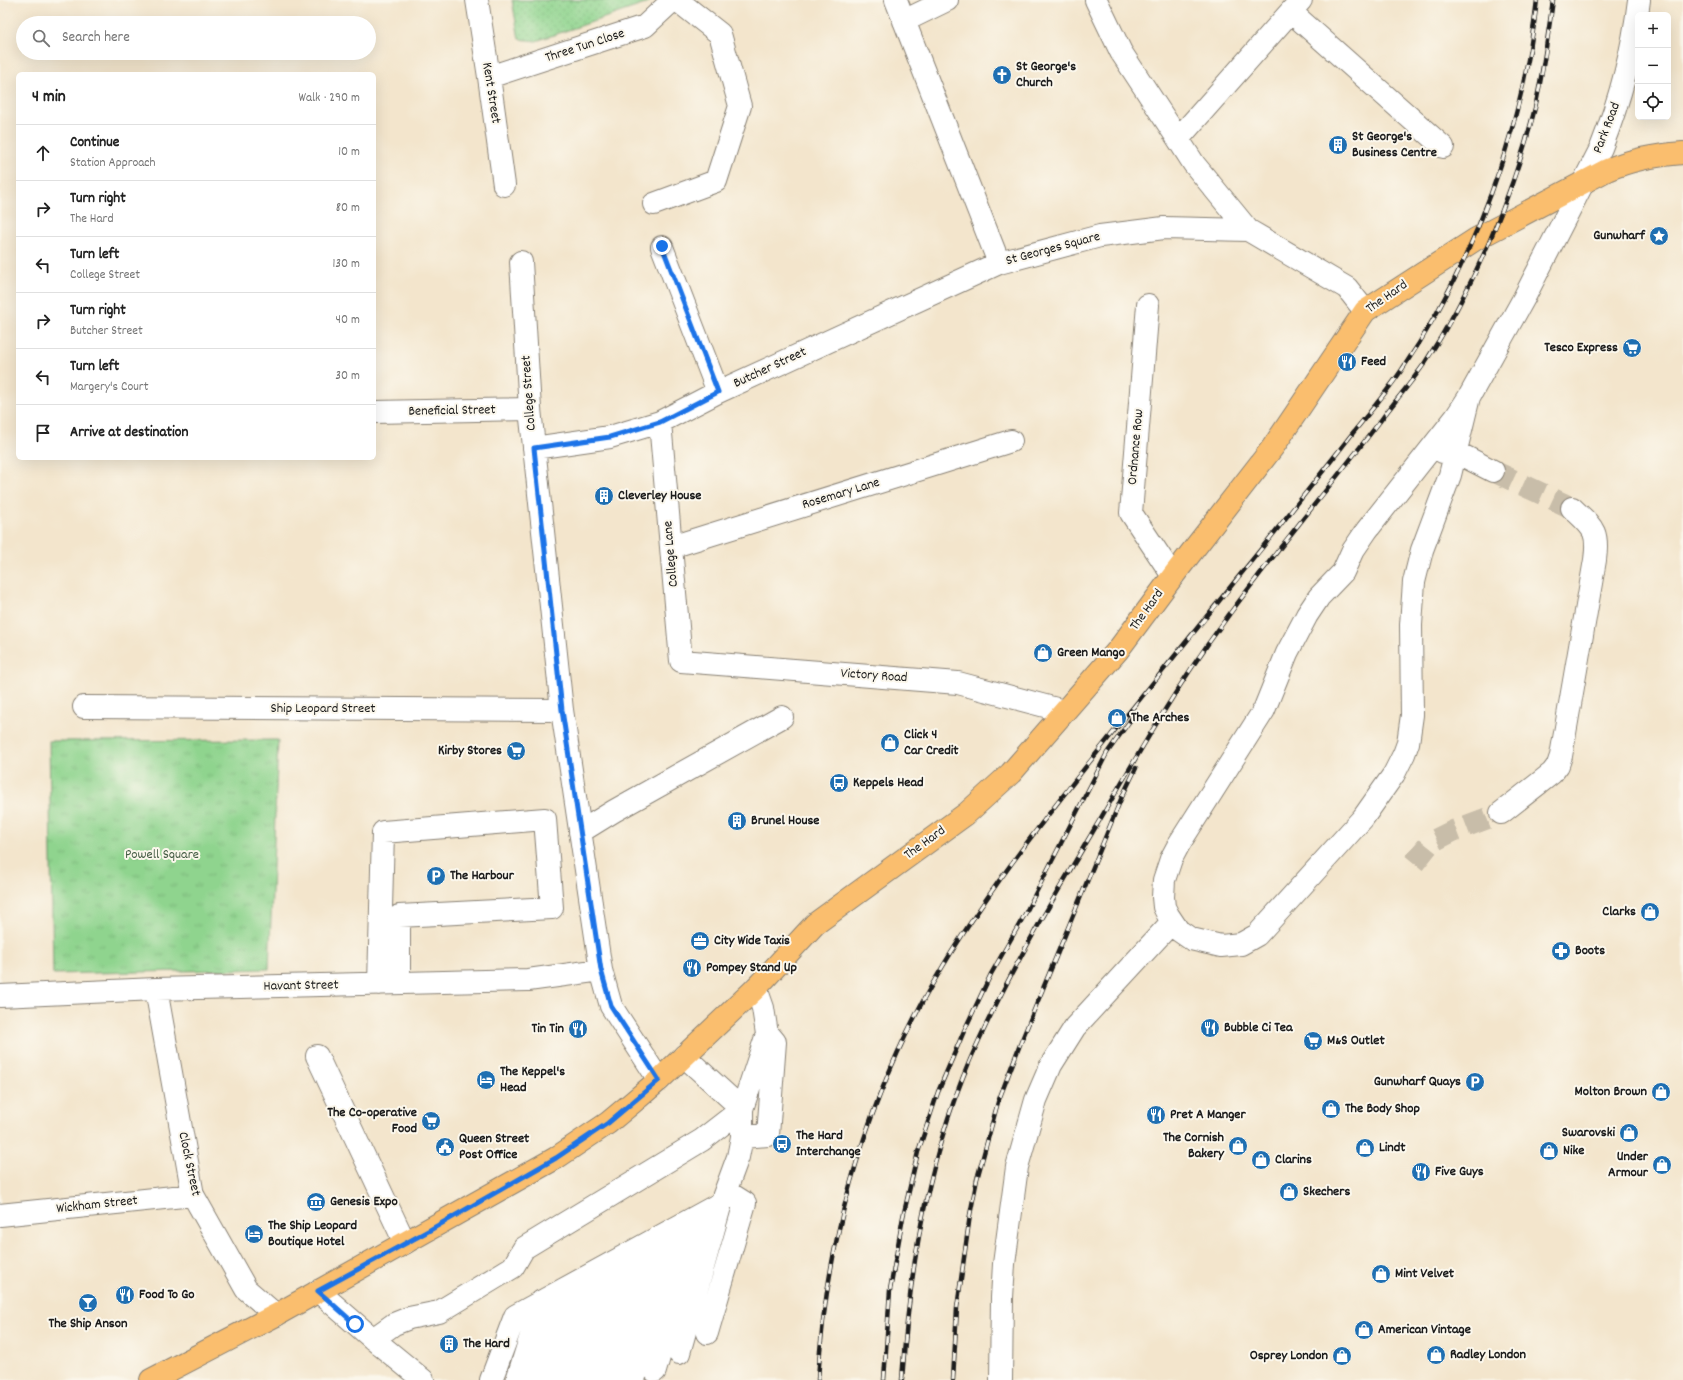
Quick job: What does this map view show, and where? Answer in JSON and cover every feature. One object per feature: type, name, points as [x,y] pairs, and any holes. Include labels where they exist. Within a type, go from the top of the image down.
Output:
[{"type":"main road","name":"The Hard","points":[[152,1380],[178,1374],[318,1291],[556,1158],[608,1123],[659,1080],[756,988],[815,924],[966,814],[1011,773],[1118,650],[1273,447],[1365,311],[1476,239],[1607,170],[1638,159],[1683,153]]},
{"type":"street","name":"Kent Street","points":[[477,0],[504,185]]},
{"type":"street","name":"Three Tun Close","points":[[489,77],[645,26],[673,0]]},
{"type":"street","points":[[654,204],[716,180],[740,106],[720,34],[677,0]]},
{"type":"street","name":"St Georges Square","points":[[896,0],[999,264],[1100,236],[1164,228],[1248,230]]},
{"type":"street","points":[[904,21],[947,0]]},
{"type":"street","name":"Park Road","points":[[1172,922],[1164,907],[1164,880],[1171,859],[1179,844],[1257,722],[1274,687],[1297,632],[1319,598],[1343,572],[1352,552],[1367,530],[1459,420],[1469,397],[1524,298],[1601,148],[1620,95],[1632,46],[1639,0]]},
{"type":"street","name":"St Georges Square","points":[[1103,4],[1121,52],[1194,164],[1248,230],[1346,288],[1365,311]]},
{"type":"street","points":[[1178,139],[1296,6],[1443,147]]},
{"type":"street","points":[[662,246],[718,392]]},
{"type":"street","name":"College Street","points":[[522,262],[530,409],[562,710],[601,970],[611,1006],[659,1080]]},
{"type":"street","name":"Butcher Street","points":[[534,448],[610,437],[660,422],[718,392],[999,264]]},
{"type":"street","name":"Ordnance Row","points":[[1148,305],[1131,513],[1173,576]]},
{"type":"street","name":"Beneficial Street","points":[[376,412],[530,409]]},
{"type":"street","points":[[1001,1380],[1002,1298],[1008,1233],[1017,1167],[1038,1094],[1057,1052],[1075,1027],[1172,922],[1178,930],[1191,938],[1212,945],[1234,946],[1252,939],[1353,829],[1394,774],[1404,754],[1411,730],[1413,701],[1411,602],[1422,550],[1446,489],[1447,452],[1459,420]]},
{"type":"street","points":[[1447,452],[1486,466],[1469,454],[1462,442],[1459,420]]},
{"type":"street","name":"College Lane","points":[[660,422],[681,661]]},
{"type":"street","name":"Rosemary Lane","points":[[671,547],[1012,441]]},
{"type":"street","points":[[1501,812],[1552,773],[1558,765],[1561,756],[1595,560],[1596,545],[1594,529],[1572,508]]},
{"type":"street","name":"Victory Road","points":[[681,661],[958,683],[1064,711]]},
{"type":"street","name":"Ship Leopard Street","points":[[84,707],[562,710]]},
{"type":"street","points":[[580,832],[614,811],[782,717]]},
{"type":"street","points":[[545,819],[552,908],[399,916],[389,983],[383,832],[545,819]]},
{"type":"street","name":"Havant Street","points":[[0,996],[156,989],[528,980],[601,970]]},
{"type":"street","points":[[679,1353],[724,1197],[738,1157],[742,1137],[742,1109],[768,1034],[763,1008],[756,988]]},
{"type":"street","name":"Clock Street","points":[[156,989],[193,1196],[246,1289],[276,1315]]},
{"type":"street","points":[[742,1137],[768,1136],[775,1042],[768,1034]]},
{"type":"street","points":[[317,1056],[405,1243]]},
{"type":"street","points":[[684,1056],[742,1109]]},
{"type":"street","points":[[373,1339],[394,1324],[409,1318],[439,1312],[513,1267],[524,1248],[702,1140],[742,1109]]},
{"type":"street","name":"Wickham Street","points":[[0,1215],[193,1196]]},
{"type":"street","points":[[491,1380],[515,1316],[700,1215],[724,1197]]},
{"type":"street","points":[[707,1333],[745,1203],[724,1197]]},
{"type":"street","points":[[655,1371],[700,1215]]},
{"type":"street","points":[[634,1380],[678,1227]]},
{"type":"street","points":[[615,1380],[657,1238]]},
{"type":"street","points":[[597,1380],[637,1250]]},
{"type":"street","points":[[576,1380],[613,1263]]},
{"type":"street","points":[[556,1380],[587,1277]]},
{"type":"street","points":[[536,1380],[564,1289]]},
{"type":"street","points":[[318,1291],[423,1380]]},
{"type":"street","points":[[517,1380],[542,1301]]},
{"type":"green space","points":[[512,0],[649,0],[648,3],[536,41],[519,39]]},
{"type":"green space","name":"Powell Square","points":[[278,740],[269,969],[53,974],[49,741]]},
{"type":"pier","points":[[885,1058],[1017,1106],[984,1233],[975,1312],[975,1380],[759,1380],[798,1257]]},
{"type":"tunnel","points":[[1493,471],[1572,508]]},
{"type":"tunnel","points":[[1414,863],[1431,842],[1453,831],[1501,813]]},
{"type":"railway","points":[[818,1380],[822,1330],[829,1281],[838,1232],[850,1184],[882,1089],[902,1043],[924,999],[945,962],[992,890],[1043,821],[1383,395],[1401,371],[1427,330],[1451,286],[1491,193],[1507,145],[1520,97],[1530,48],[1537,0]]},
{"type":"railway","points":[[902,1380],[910,1293],[925,1206],[935,1164],[947,1122],[962,1080],[992,1012],[1049,906],[1172,698],[1205,648],[1261,572],[1419,371],[1459,305],[1490,241],[1526,141],[1535,108],[1553,0]]},
{"type":"railway","points":[[884,1380],[890,1290],[903,1217],[918,1152],[938,1092],[964,1031],[991,974],[1024,916],[1107,753],[1134,715]]},
{"type":"railway","points":[[953,1380],[957,1308],[970,1215],[977,1179],[998,1102],[1021,1042],[1121,799],[1136,768]]},
{"type":"place","name":"St George's Church","points":[[1002,75]]},
{"type":"place","name":"St George's Business Centre","points":[[1338,145]]},
{"type":"place","name":"Gunwharf","points":[[1659,236]]},
{"type":"place","name":"Tesco Express","points":[[1632,348]]},
{"type":"place","name":"Feed","points":[[1347,362]]},
{"type":"place","name":"Cleverley House","points":[[604,496]]},
{"type":"place","name":"Green Mango","points":[[1043,653]]},
{"type":"place","name":"The Arches","points":[[1117,718]]},
{"type":"place","name":"Click 4 Car Credit","points":[[890,743]]},
{"type":"place","name":"Kirby Stores","points":[[516,751]]},
{"type":"place","name":"Keppels Head","points":[[839,783]]},
{"type":"place","name":"Brunel House","points":[[737,821]]},
{"type":"place","name":"The Harbour","points":[[436,876]]},
{"type":"place","name":"Clarks","points":[[1650,912]]},
{"type":"place","name":"City Wide Taxis","points":[[700,941]]},
{"type":"place","name":"Boots","points":[[1561,951]]},
{"type":"place","name":"Pompey Stand Up","points":[[692,968]]},
{"type":"place","name":"Bubble Ci Tea","points":[[1210,1028]]},
{"type":"place","name":"Tin Tin","points":[[578,1029]]},
{"type":"place","name":"M&S Outlet","points":[[1313,1041]]},
{"type":"place","name":"The Keppel's Head","points":[[486,1080]]},
{"type":"place","name":"Gunwharf Quays","points":[[1475,1082]]},
{"type":"place","name":"Molton Brown","points":[[1661,1092]]},
{"type":"place","name":"The Body Shop","points":[[1331,1109]]},
{"type":"place","name":"Pret A Manger","points":[[1156,1115]]},
{"type":"place","name":"The Co-operative Food","points":[[431,1121]]},
{"type":"place","name":"Swarovski","points":[[1629,1133]]},
{"type":"place","name":"The Hard Interchange","points":[[782,1144]]},
{"type":"place","name":"The Cornish Bakery","points":[[1238,1146]]},
{"type":"place","name":"Queen Street Post Office","points":[[445,1147]]},
{"type":"place","name":"Lindt","points":[[1365,1148]]},
{"type":"place","name":"Nike","points":[[1549,1151]]},
{"type":"place","name":"Clarins","points":[[1261,1160]]},
{"type":"place","name":"Under Armour","points":[[1662,1165]]},
{"type":"place","name":"Five Guys","points":[[1421,1172]]},
{"type":"place","name":"Skechers","points":[[1289,1192]]},
{"type":"place","name":"Genesis Expo","points":[[316,1202]]},
{"type":"place","name":"The Ship Leopard Boutique Hotel","points":[[254,1234]]},
{"type":"place","name":"Mint Velvet","points":[[1381,1274]]},
{"type":"place","name":"Food To Go","points":[[125,1295]]},
{"type":"place","name":"The Ship Anson","points":[[88,1303]]},
{"type":"place","name":"American Vintage","points":[[1364,1330]]},
{"type":"place","name":"The Hard","points":[[449,1344]]},
{"type":"place","name":"Radley London","points":[[1436,1355]]},
{"type":"place","name":"Osprey London","points":[[1342,1356]]},
{"type":"route","points":[[355,1324],[318,1291],[430,1230],[556,1158],[608,1123],[659,1080],[611,1006],[601,970],[562,710],[534,448],[610,437],[660,422],[718,392],[662,246]]}]
